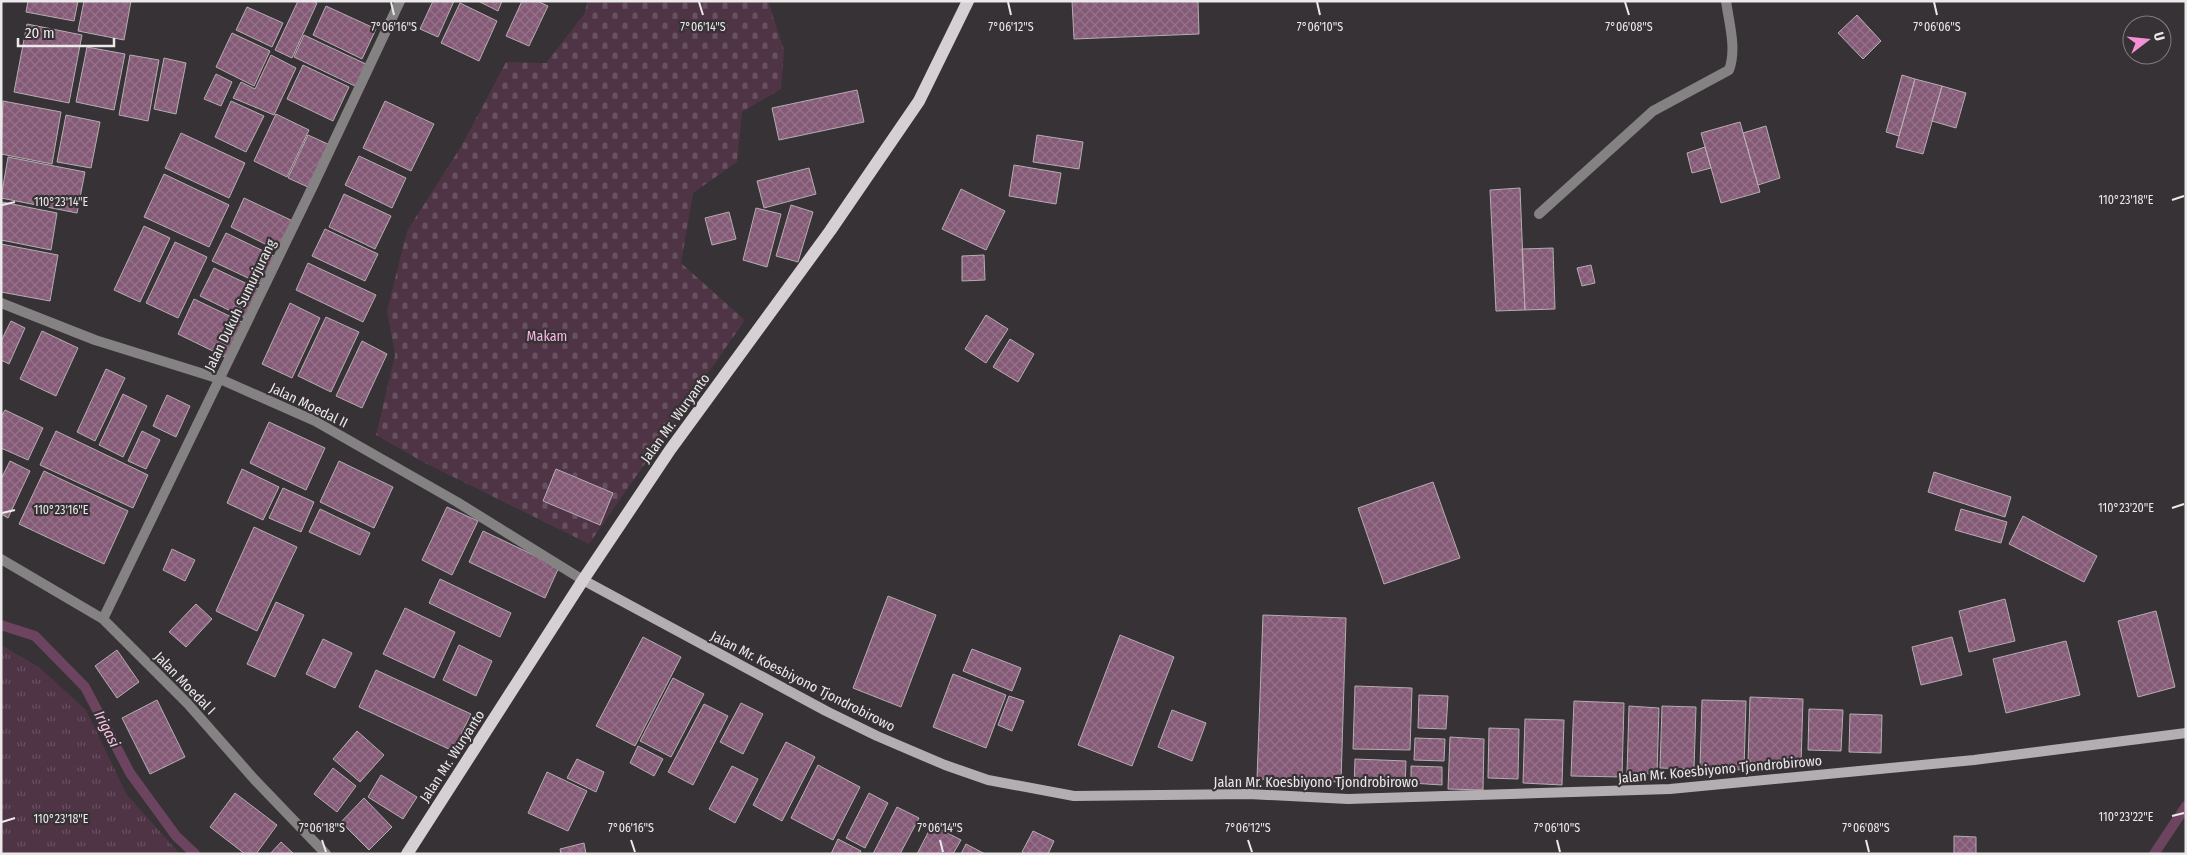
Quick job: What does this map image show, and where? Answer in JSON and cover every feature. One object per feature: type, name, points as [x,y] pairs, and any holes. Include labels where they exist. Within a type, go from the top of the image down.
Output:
[{"type":"main road","name":"Jalan Mr. Wuryanto","points":[[407,854],[583,580],[670,450],[830,231],[919,101],[968,1]]},
{"type":"main road","name":"Jalan Mr. Koesbiyono Tjondrobirowo","points":[[583,580],[826,712],[877,736],[945,765],[988,780],[1074,796],[1249,794],[1348,799],[1670,789],[1974,760],[2186,733]]},
{"type":"street","name":"Jalan Dukuh Sumurjurang","points":[[103,619],[400,1]]},
{"type":"street","points":[[1539,214],[1653,111],[1729,70],[1732,63],[1732,40],[1726,1]]},
{"type":"street","name":"Jalan Moedal II","points":[[1,303],[95,340],[220,379],[315,421],[457,502],[583,580]]},
{"type":"street","name":"Jalan Moedal I","points":[[1,559],[103,619],[188,704],[254,780],[326,854]]},
{"type":"green space","name":"Makam","points":[[588,1],[768,1],[784,50],[781,89],[742,112],[737,162],[693,193],[681,263],[745,320],[589,544],[423,462],[376,435],[395,355],[387,311],[407,231],[462,145],[506,62],[546,63],[584,14]]},
{"type":"green space","points":[[1,645],[39,667],[86,710],[127,795],[180,854],[1,854]]},
{"type":"building","points":[[28,1],[78,1],[74,21],[26,12]]},
{"type":"building","points":[[84,1],[131,1],[124,40],[78,31]]},
{"type":"building","points":[[298,1],[313,1],[317,3],[292,58],[275,50]]},
{"type":"building","points":[[433,1],[454,1],[438,37],[420,29]]},
{"type":"building","points":[[478,1],[502,1],[498,11]]},
{"type":"building","points":[[522,1],[537,1],[548,6],[529,46],[506,36]]},
{"type":"building","points":[[1072,1],[1198,1],[1199,34],[1074,39]]},
{"type":"building","points":[[460,3],[497,21],[479,61],[441,43]]},
{"type":"building","points":[[326,6],[376,29],[362,59],[313,35]]},
{"type":"building","points":[[247,7],[283,23],[272,47],[236,30]]},
{"type":"building","points":[[1857,15],[1881,41],[1863,59],[1838,33]]},
{"type":"building","points":[[27,24],[82,35],[69,103],[14,92]]},
{"type":"building","points":[[232,33],[270,51],[254,86],[216,67]]},
{"type":"building","points":[[304,35],[368,65],[357,87],[294,57]]},
{"type":"building","points":[[87,47],[125,54],[114,110],[76,102]]},
{"type":"building","points":[[130,55],[159,60],[148,121],[119,115]]},
{"type":"building","points":[[271,55],[296,68],[274,115],[233,98],[241,82],[255,89]]},
{"type":"building","points":[[164,58],[186,63],[176,114],[154,109]]},
{"type":"building","points":[[303,65],[349,87],[333,121],[287,99]]},
{"type":"building","points":[[216,74],[232,82],[221,106],[204,99]]},
{"type":"building","points":[[1902,75],[1915,79],[1899,136],[1886,132]]},
{"type":"building","points":[[1915,79],[1942,86],[1923,154],[1896,147]]},
{"type":"building","points":[[1942,86],[1966,93],[1956,128],[1932,121]]},
{"type":"building","points":[[857,90],[864,122],[779,140],[772,108]]},
{"type":"building","points":[[3,101],[61,112],[52,164],[1,154]]},
{"type":"building","points":[[231,101],[264,116],[246,152],[215,137]]},
{"type":"building","points":[[385,101],[434,124],[411,171],[363,148]]},
{"type":"building","points":[[276,114],[309,130],[287,177],[254,161]]},
{"type":"building","points":[[66,115],[100,122],[91,168],[57,162]]},
{"type":"building","points":[[1740,122],[1760,192],[1721,203],[1701,133]]},
{"type":"building","points":[[1766,126],[1780,178],[1758,185],[1743,133]]},
{"type":"building","points":[[181,133],[245,163],[229,198],[165,168]]},
{"type":"building","points":[[308,135],[330,145],[310,188],[288,178]]},
{"type":"building","points":[[1037,135],[1083,142],[1079,169],[1033,162]]},
{"type":"building","points":[[1705,147],[1711,168],[1692,173],[1687,153]]},
{"type":"building","points":[[359,156],[406,178],[392,208],[345,185]]},
{"type":"building","points":[[8,157],[85,172],[77,213],[1,198]]},
{"type":"building","points":[[1014,165],[1061,173],[1056,204],[1009,196]]},
{"type":"building","points":[[809,168],[816,194],[764,208],[757,181]]},
{"type":"building","points":[[164,174],[229,205],[209,247],[144,217]]},
{"type":"building","points":[[1520,188],[1525,310],[1496,311],[1490,190]]},
{"type":"building","points":[[961,189],[1005,211],[986,250],[942,229]]},
{"type":"building","points":[[344,194],[391,216],[375,249],[329,227]]},
{"type":"building","points":[[244,198],[295,222],[281,252],[231,227]]},
{"type":"building","points":[[2,202],[57,213],[51,250],[1,240]]},
{"type":"building","points":[[791,205],[813,212],[798,262],[776,256]]},
{"type":"building","points":[[756,208],[781,214],[767,267],[743,260]]},
{"type":"building","points":[[729,212],[736,239],[712,245],[705,218]]},
{"type":"building","points":[[144,226],[170,238],[140,302],[114,290]]},
{"type":"building","points":[[325,229],[378,254],[365,281],[312,256]]},
{"type":"building","points":[[226,233],[278,258],[265,286],[212,261]]},
{"type":"building","points":[[175,242],[207,257],[178,318],[146,303]]},
{"type":"building","points":[[1,244],[58,255],[50,301],[1,292]]},
{"type":"building","points":[[1553,248],[1555,309],[1525,310],[1522,249]]},
{"type":"building","points":[[984,255],[985,280],[962,281],[962,256]]},
{"type":"building","points":[[308,263],[376,295],[363,322],[296,290]]},
{"type":"building","points":[[1591,265],[1595,283],[1582,286],[1577,268]]},
{"type":"building","points":[[214,268],[260,290],[247,319],[200,296]]},
{"type":"building","points":[[194,299],[244,323],[227,358],[178,334]]},
{"type":"building","points":[[290,303],[320,318],[292,378],[262,364]]},
{"type":"building","points":[[986,315],[1008,329],[986,363],[965,349]]},
{"type":"building","points":[[326,317],[359,332],[331,392],[298,376]]},
{"type":"building","points":[[11,321],[25,328],[9,364],[1,360],[1,341]]},
{"type":"building","points":[[42,331],[78,348],[56,396],[20,379]]},
{"type":"building","points":[[1010,339],[1034,354],[1018,382],[993,367]]},
{"type":"building","points":[[362,341],[387,354],[362,408],[336,396]]},
{"type":"building","points":[[106,369],[125,378],[95,441],[77,432]]},
{"type":"building","points":[[123,394],[147,406],[123,457],[99,445]]},
{"type":"building","points":[[167,395],[190,406],[176,437],[153,426]]},
{"type":"building","points":[[5,410],[43,428],[28,460],[1,448],[1,417]]},
{"type":"building","points":[[269,422],[325,448],[306,490],[250,463]]},
{"type":"building","points":[[56,431],[148,475],[133,508],[40,465]]},
{"type":"building","points":[[142,431],[160,440],[146,469],[128,461]]},
{"type":"building","points":[[10,461],[30,471],[8,518],[1,514],[1,479]]},
{"type":"building","points":[[339,461],[393,487],[374,528],[320,502]]},
{"type":"building","points":[[242,469],[279,487],[263,520],[227,503]]},
{"type":"building","points":[[556,469],[613,493],[600,525],[543,501]]},
{"type":"building","points":[[44,471],[128,511],[104,564],[19,524]]},
{"type":"building","points":[[1934,472],[2011,497],[2005,517],[1928,492]]},
{"type":"building","points":[[1433,482],[1460,558],[1384,584],[1358,508]]},
{"type":"building","points":[[283,488],[314,502],[301,532],[269,518]]},
{"type":"building","points":[[447,507],[478,521],[452,575],[422,560]]},
{"type":"building","points":[[320,509],[370,533],[360,555],[309,532]]},
{"type":"building","points":[[1961,509],[2007,522],[2001,543],[1955,530]]},
{"type":"building","points":[[2023,516],[2097,556],[2084,582],[2009,544]]},
{"type":"building","points":[[254,527],[297,547],[257,631],[216,611]]},
{"type":"building","points":[[483,531],[559,567],[545,598],[469,562]]},
{"type":"building","points":[[172,549],[195,560],[185,581],[163,570]]},
{"type":"building","points":[[440,579],[511,613],[500,637],[429,603]]},
{"type":"building","points":[[888,596],[936,615],[901,707],[853,688]]},
{"type":"building","points":[[2005,599],[2015,641],[1969,652],[1959,611]]},
{"type":"building","points":[[276,602],[304,615],[275,677],[247,664]]},
{"type":"building","points":[[196,604],[212,619],[186,647],[169,632]]},
{"type":"building","points":[[405,608],[455,632],[434,678],[383,654]]},
{"type":"building","points":[[2156,611],[2175,687],[2138,697],[2118,621]]},
{"type":"building","points":[[1263,615],[1346,618],[1341,782],[1257,779]]},
{"type":"building","points":[[1120,635],[1174,657],[1132,766],[1078,745]]},
{"type":"building","points":[[643,637],[681,657],[635,746],[596,726]]},
{"type":"building","points":[[1952,637],[1962,675],[1921,685],[1912,647]]},
{"type":"building","points":[[323,639],[352,653],[335,688],[306,674]]},
{"type":"building","points":[[2066,641],[2080,695],[2006,713],[1993,659]]},
{"type":"building","points":[[459,645],[492,661],[476,696],[443,680]]},
{"type":"building","points":[[972,649],[1021,668],[1012,691],[963,671]]},
{"type":"building","points":[[117,650],[139,682],[117,698],[95,666]]},
{"type":"building","points":[[376,670],[471,714],[453,751],[359,707]]},
{"type":"building","points":[[953,674],[1006,695],[986,748],[933,727]]},
{"type":"building","points":[[673,678],[704,694],[671,757],[640,741]]},
{"type":"building","points":[[1355,686],[1412,688],[1410,750],[1353,749]]},
{"type":"building","points":[[1419,695],[1448,696],[1446,729],[1418,728]]},
{"type":"building","points":[[1009,696],[1024,701],[1012,731],[998,725]]},
{"type":"building","points":[[1750,697],[1803,699],[1801,764],[1748,762]]},
{"type":"building","points":[[157,700],[185,757],[150,774],[122,718]]},
{"type":"building","points":[[1702,700],[1746,701],[1744,770],[1700,768]]},
{"type":"building","points":[[1574,701],[1624,703],[1622,777],[1571,776]]},
{"type":"building","points":[[741,703],[763,714],[743,754],[720,742]]},
{"type":"building","points":[[704,704],[728,716],[693,785],[668,772]]},
{"type":"building","points":[[1629,706],[1659,708],[1657,774],[1627,773]]},
{"type":"building","points":[[1662,706],[1696,707],[1694,769],[1660,768]]},
{"type":"building","points":[[1809,709],[1843,710],[1841,751],[1808,750]]},
{"type":"building","points":[[1172,710],[1206,723],[1192,761],[1158,747]]},
{"type":"building","points":[[1850,714],[1882,715],[1881,753],[1849,752]]},
{"type":"building","points":[[1525,719],[1564,720],[1562,785],[1523,783]]},
{"type":"building","points":[[1489,728],[1519,729],[1518,779],[1488,778]]},
{"type":"building","points":[[357,731],[384,755],[360,782],[333,759]]},
{"type":"building","points":[[1450,737],[1484,739],[1483,790],[1448,789]]},
{"type":"building","points":[[1415,738],[1445,739],[1444,761],[1414,760]]},
{"type":"building","points":[[786,742],[815,757],[782,821],[753,805]]},
{"type":"building","points":[[638,746],[663,759],[654,776],[630,763]]},
{"type":"building","points":[[577,759],[604,772],[596,792],[567,778]]},
{"type":"building","points":[[1355,759],[1406,761],[1405,787],[1354,785]]},
{"type":"building","points":[[818,765],[860,787],[833,840],[791,818]]},
{"type":"building","points":[[732,766],[758,779],[735,823],[709,809]]},
{"type":"building","points":[[1411,766],[1442,767],[1442,785],[1411,783]]},
{"type":"building","points":[[333,768],[356,786],[337,812],[314,794]]},
{"type":"building","points":[[547,772],[587,791],[568,831],[528,813]]},
{"type":"building","points":[[381,775],[417,797],[403,819],[368,797]]},
{"type":"building","points":[[235,793],[277,825],[256,854],[245,854],[210,827]]},
{"type":"building","points":[[869,793],[888,803],[865,848],[846,838]]},
{"type":"building","points":[[364,798],[392,827],[369,850],[341,822]]},
{"type":"building","points":[[897,807],[919,818],[900,854],[873,854]]},
{"type":"building","points":[[932,825],[961,840],[953,854],[917,854]]},
{"type":"building","points":[[1033,831],[1054,841],[1048,854],[1026,854],[1022,852]]},
{"type":"building","points":[[1954,836],[1976,837],[1976,854],[1954,854]]},
{"type":"building","points":[[838,839],[861,851],[859,854],[831,854]]},
{"type":"building","points":[[281,842],[294,854],[270,854]]},
{"type":"building","points":[[584,843],[586,854],[561,854],[560,849]]},
{"type":"building","points":[[966,844],[985,854],[961,854]]},
{"type":"waterway","name":"Irigasi","points":[[1,625],[35,636],[85,687],[130,773],[176,836],[195,854]]},
{"type":"waterway","name":"Irigasi","points":[[2154,854],[2186,806]]}]
